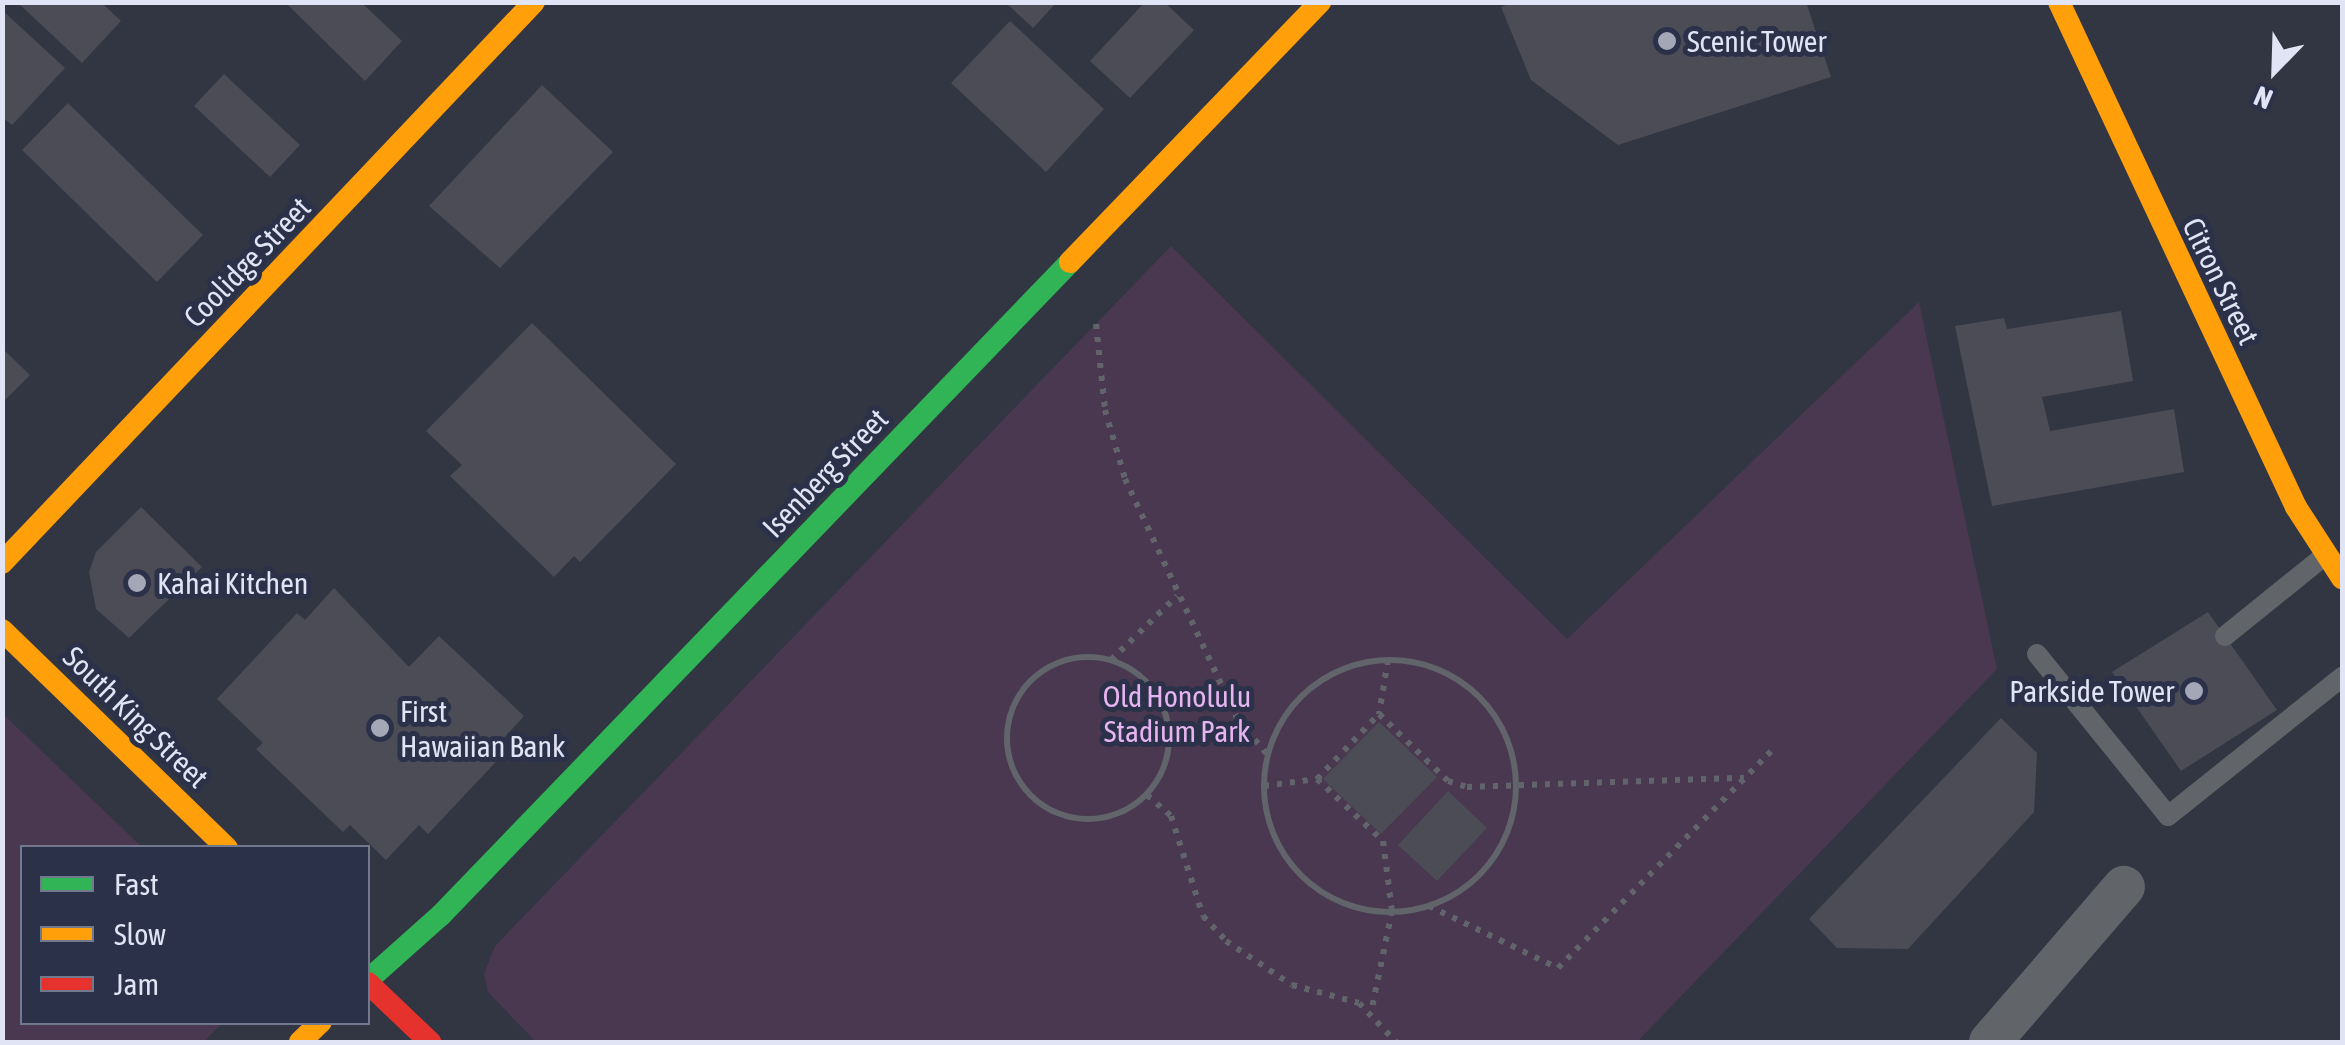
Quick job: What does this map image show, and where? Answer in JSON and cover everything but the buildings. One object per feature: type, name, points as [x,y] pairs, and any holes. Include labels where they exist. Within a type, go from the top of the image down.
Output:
[{"type":"street","name":"Coolidge Street","points":[[2,563],[534,2]]},
{"type":"street","name":"Isenberg Street","points":[[370,980],[469,886],[1320,2]]},
{"type":"street","name":"Citron Street","points":[[2058,2],[2324,556],[2342,578]]},
{"type":"street","name":"South King Street","points":[[2,630],[224,845]]},
{"type":"street","points":[[1990,1042],[2124,887]]},
{"type":"street","points":[[370,984],[430,1042]]},
{"type":"lane","points":[[2225,636],[2324,556]]},
{"type":"lane","points":[[2038,654],[2168,816],[2342,677]]},
{"type":"path","points":[[1096,324],[1105,410],[1120,462],[1177,596],[1238,720],[1268,754]]},
{"type":"path","points":[[1110,660],[1177,596]]},
{"type":"path","points":[[1069,658],[1110,660],[1144,678],[1169,723],[1162,774],[1147,795],[1101,818],[1075,818],[1048,809],[1012,768],[1006,740],[1023,688],[1069,658]]},
{"type":"path","points":[[1264,786],[1317,779],[1379,714],[1388,660]]},
{"type":"path","points":[[1388,660],[1439,672],[1487,705],[1508,740],[1518,785],[1510,825],[1490,864],[1458,893],[1428,906],[1392,911],[1332,898],[1297,872],[1273,835],[1264,786],[1268,754],[1283,718],[1310,688],[1343,668],[1388,660]]},
{"type":"path","points":[[1379,714],[1448,781],[1518,785],[1744,778]]},
{"type":"path","points":[[1428,906],[1558,968],[1776,746]]},
{"type":"path","points":[[1317,779],[1383,841],[1392,911],[1371,1012]]},
{"type":"path","points":[[1147,795],[1171,816],[1203,916],[1226,940],[1292,985],[1359,1002],[1396,1042]]},
{"type":"green space","name":"Old Honolulu Stadium Park","points":[[1171,246],[1567,639],[1919,302],[1997,669],[1637,1042],[536,1042],[488,992],[484,974],[495,946]]},
{"type":"green space","points":[[3,714],[140,845],[20,845],[20,1025],[220,1025],[204,1042],[3,1042]]},
{"type":"traffic: fast","points":[[370,978],[441,915],[1070,262]]},
{"type":"traffic: slow","points":[[2,563],[534,2]]},
{"type":"traffic: slow","points":[[1070,262],[1320,2]]},
{"type":"traffic: slow","points":[[2059,2],[2296,507],[2342,578]]},
{"type":"traffic: slow","points":[[2,630],[224,845]]},
{"type":"traffic: slow","points":[[300,1042],[318,1025]]},
{"type":"traffic: jam","points":[[370,985],[430,1042]]},
{"type":"place","name":"Scenic Tower","points":[[1667,41]]},
{"type":"place","name":"Kahai Kitchen","points":[[137,583]]},
{"type":"place","name":"Parkside Tower","points":[[2194,691]]},
{"type":"place","name":"First Hawaiian Bank","points":[[380,728]]}]
